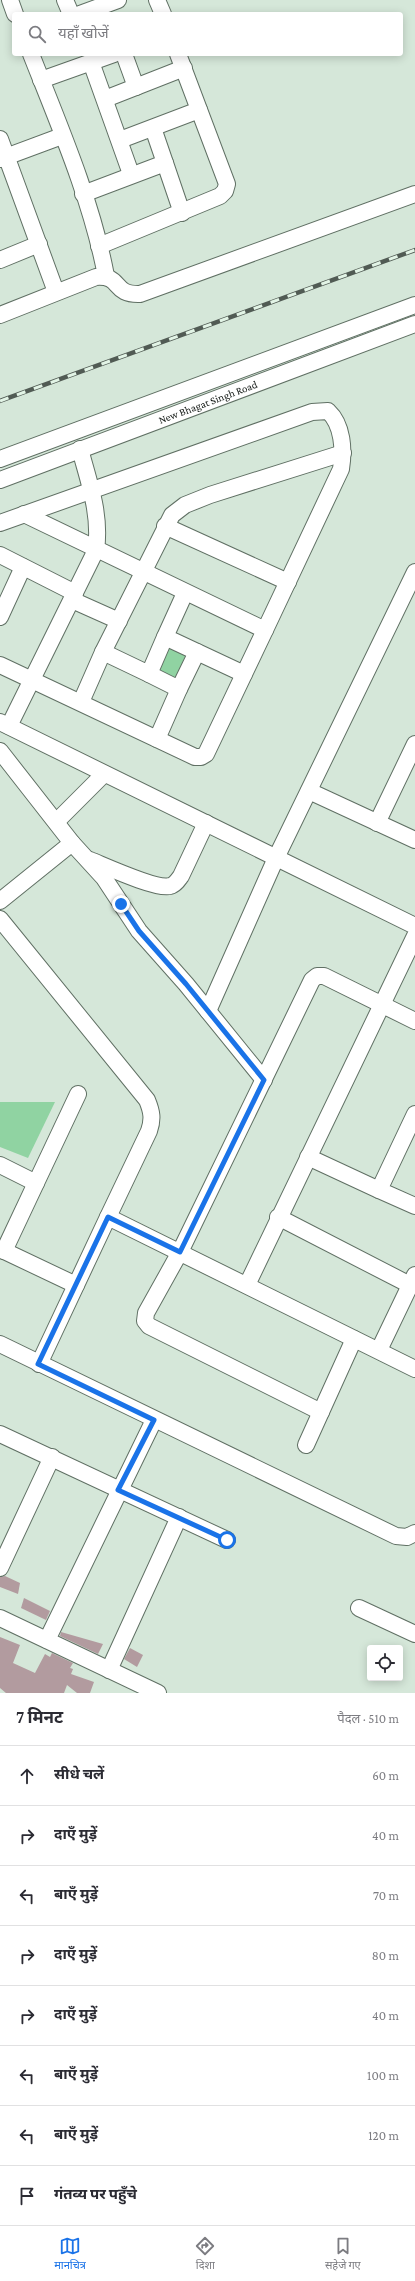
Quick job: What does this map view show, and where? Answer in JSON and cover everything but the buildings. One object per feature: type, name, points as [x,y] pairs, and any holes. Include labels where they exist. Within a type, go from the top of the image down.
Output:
[{"type":"street","points":[[10,0],[14,12]]},
{"type":"street","points":[[65,0],[70,12]]},
{"type":"street","points":[[157,0],[162,12]]},
{"type":"street","points":[[88,12],[111,6]]},
{"type":"street","points":[[32,56],[83,194],[99,246],[106,276]]},
{"type":"street","points":[[41,80],[108,56]]},
{"type":"street","points":[[125,56],[136,87]]},
{"type":"street","points":[[99,246],[220,196],[225,191],[227,184],[181,61],[136,87],[105,99]]},
{"type":"street","points":[[91,62],[131,174]]},
{"type":"street","points":[[120,140],[199,110]]},
{"type":"street","points":[[153,128],[182,213]]},
{"type":"street","points":[[3,158],[62,136]]},
{"type":"street","points":[[0,139],[3,158],[40,244],[56,292]]},
{"type":"street","points":[[83,194],[131,174],[165,163]]},
{"type":"street","points":[[0,315],[96,277],[106,276],[115,281],[121,291],[129,295],[140,294],[415,194]]},
{"type":"street","points":[[0,260],[40,244]]},
{"type":"street","name":"New Bhagat Singh Road","points":[[0,459],[415,305]]},
{"type":"street","name":"New Bhagat Singh Road","points":[[0,480],[415,324]]},
{"type":"street","points":[[0,523],[320,410],[328,411],[333,416],[341,438],[343,453],[341,469],[206,754],[201,757],[195,757],[0,665]]},
{"type":"street","points":[[80,449],[98,517],[99,531],[96,550],[31,680],[4,724],[415,926]]},
{"type":"street","points":[[81,702],[103,652],[165,526],[172,515],[185,505],[343,453]]},
{"type":"street","points":[[24,514],[96,550],[143,571],[185,593],[265,630]]},
{"type":"street","points":[[165,526],[288,582]]},
{"type":"street","points":[[0,555],[119,621]]},
{"type":"street","points":[[1,612],[23,567]]},
{"type":"street","points":[[208,1011],[276,858],[415,572]]},
{"type":"street","points":[[149,674],[185,593]]},
{"type":"street","points":[[165,637],[244,674]]},
{"type":"street","points":[[103,652],[179,689]]},
{"type":"street","points":[[157,739],[197,652]]},
{"type":"street","points":[[377,823],[415,744]]},
{"type":"street","points":[[0,751],[72,843],[104,878],[139,931],[208,1011],[264,1080]]},
{"type":"street","points":[[56,822],[104,774]]},
{"type":"street","points":[[309,791],[415,840]]},
{"type":"street","points":[[88,859],[151,884],[169,887],[176,883],[181,876],[206,823]]},
{"type":"street","points":[[0,901],[72,843]]},
{"type":"street","points":[[0,920],[147,1100],[151,1110],[152,1121],[149,1131],[38,1364]]},
{"type":"street","points":[[247,1285],[278,1217],[415,936]]},
{"type":"street","points":[[321,1412],[149,1326],[145,1321],[146,1313],[180,1252],[312,980],[317,976],[324,976],[415,1022]]},
{"type":"street","points":[[76,1285],[2,1250],[36,1183],[78,1094]]},
{"type":"street","points":[[379,1190],[415,1114]]},
{"type":"street","points":[[308,1157],[415,1206]]},
{"type":"street","points":[[0,1165],[36,1183]]},
{"type":"street","points":[[108,1217],[415,1369]]},
{"type":"street","points":[[278,1217],[412,1280],[379,1350]]},
{"type":"street","points":[[306,1445],[354,1339]]},
{"type":"street","points":[[0,1344],[38,1364],[396,1536],[412,1538]]},
{"type":"street","points":[[47,1640],[118,1490],[154,1420]]},
{"type":"street","points":[[0,1434],[227,1540]]},
{"type":"street","points":[[0,1568],[52,1457]]},
{"type":"street","points":[[109,1670],[179,1517]]},
{"type":"street","points":[[359,1608],[415,1634]]},
{"type":"street","points":[[0,1618],[150,1691]]},
{"type":"green space","points":[[168,647],[186,654],[176,678],[158,670]]},
{"type":"green space","points":[[0,1102],[55,1102],[28,1158],[0,1147]]},
{"type":"railway","points":[[0,401],[415,250]]},
{"type":"route","points":[[121,904],[139,931],[186,984],[264,1080],[180,1252],[108,1217],[38,1364],[154,1420],[118,1490],[227,1540]]}]
